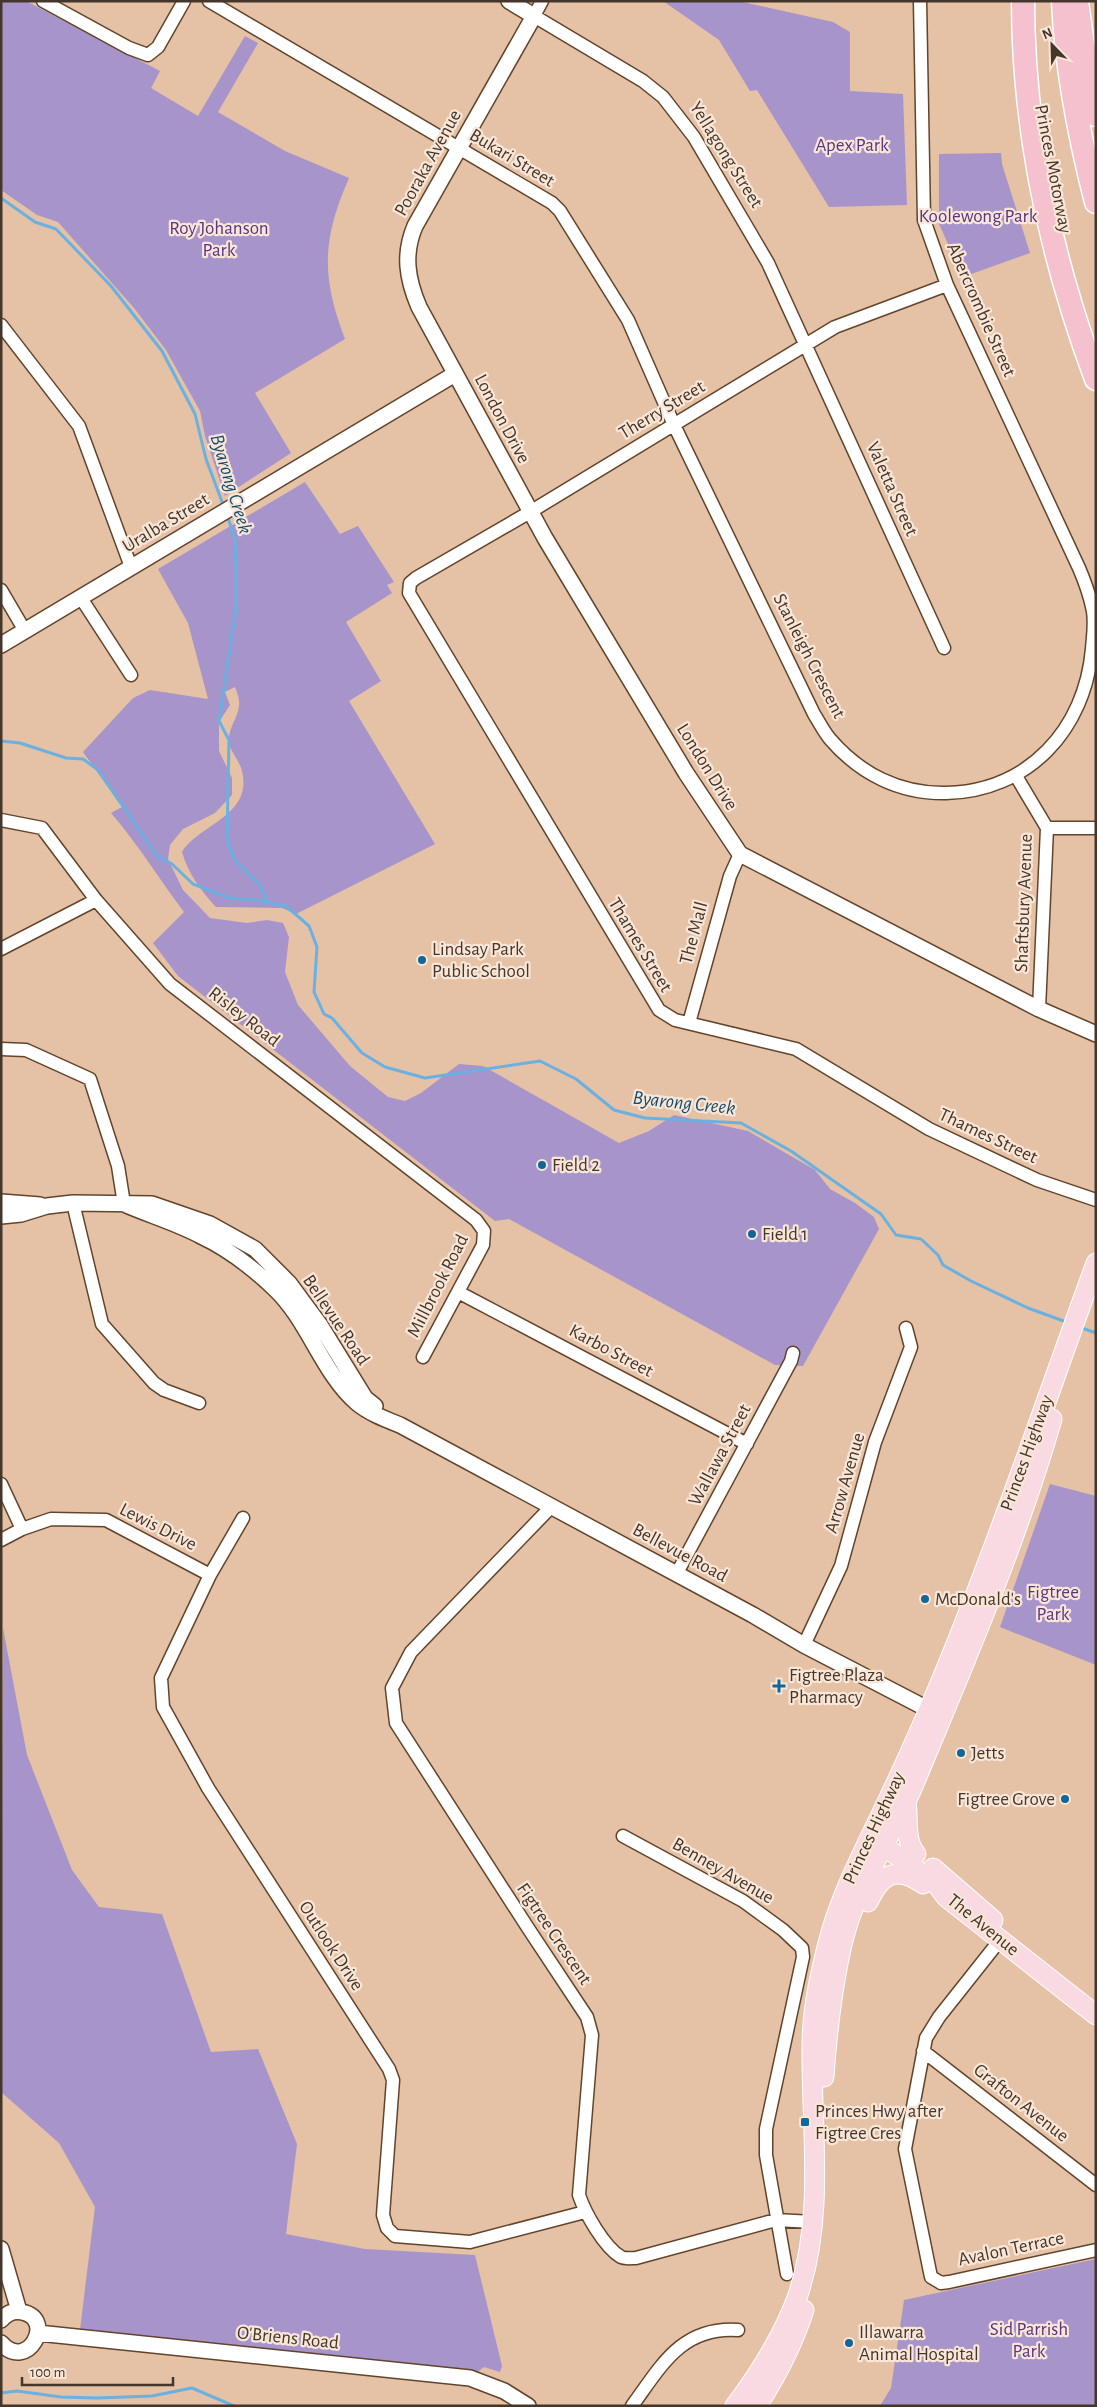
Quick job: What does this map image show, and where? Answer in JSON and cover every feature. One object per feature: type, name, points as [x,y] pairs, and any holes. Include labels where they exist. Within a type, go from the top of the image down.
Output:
[{"type":"highway","points":[[1023,1],[1027,90],[1039,176],[1063,278],[1096,379]]},
{"type":"highway","name":"Princes Motorway","points":[[1032,1],[1036,82],[1054,190],[1069,252],[1096,332]]},
{"type":"highway","name":"Princes Motorway","points":[[1062,1],[1074,109],[1096,202]]},
{"type":"highway","points":[[1077,1],[1088,79],[1096,115]]},
{"type":"main road","name":"Princes Highway","points":[[757,2406],[774,2379],[794,2340],[812,2286],[823,2228],[827,2170],[824,2078],[835,1987],[850,1918],[880,1836],[998,1577],[1042,1453],[1096,1263]]},
{"type":"main road","name":"Princes Highway","points":[[1082,1315],[1096,1290]]},
{"type":"main road","name":"Princes Highway","points":[[736,2406],[764,2366],[789,2319],[807,2263],[813,2222],[815,2188],[812,2048],[816,2002],[822,1968],[838,1912],[880,1836],[906,1802],[935,1713]]},
{"type":"main road","points":[[906,1802],[909,1818],[908,1841],[916,1854]]},
{"type":"main road","name":"The Avenue","points":[[880,1836],[916,1854],[1002,1927],[1096,2002]]},
{"type":"main road","name":"The Avenue","points":[[880,1836],[936,1885],[946,1898],[1096,2014]]},
{"type":"main road","points":[[835,1987],[861,1917],[873,1892],[883,1879],[896,1874],[905,1874],[946,1898]]},
{"type":"street","points":[[42,1],[129,48],[148,55],[158,47],[184,1]]},
{"type":"street","name":"Bukari Street","points":[[209,1],[552,203],[560,212],[624,312],[674,424]]},
{"type":"street","name":"Yellagong Street","points":[[510,1],[643,81],[663,97],[694,137],[759,247],[806,345]]},
{"type":"street","name":"Pooraka Avenue","points":[[444,353],[412,291],[407,263],[410,237],[458,148],[542,1]]},
{"type":"street","name":"Abercrombie Street","points":[[920,1],[924,220],[947,285],[1062,531]]},
{"type":"street","name":"Therry Street","points":[[408,588],[416,578],[530,512],[835,327],[947,285]]},
{"type":"street","points":[[1,325],[79,426],[131,568]]},
{"type":"street","name":"Valetta Street","points":[[806,345],[944,648]]},
{"type":"street","name":"London Drive","points":[[444,353],[530,512],[686,773],[740,854],[1040,1009],[1096,1034]]},
{"type":"street","name":"Uralba Street","points":[[1,645],[455,374]]},
{"type":"street","name":"Stanleigh Crescent","points":[[674,424],[814,714],[829,739],[855,764],[874,776],[896,786],[932,793],[958,793],[988,787],[1016,776],[1037,760],[1071,722],[1084,696],[1091,665],[1093,611],[1088,590],[1062,531]]},
{"type":"street","name":"Thames Street","points":[[408,588],[412,602],[654,1004],[665,1015],[689,1023],[796,1049],[928,1129],[1037,1180],[1096,1200]]},
{"type":"street","points":[[1,590],[25,631]]},
{"type":"street","points":[[82,598],[131,676]]},
{"type":"street","name":"Shaftsbury Avenue","points":[[1016,776],[1047,828],[1040,1009]]},
{"type":"street","name":"Risley Road","points":[[1,820],[42,828],[96,900],[170,984],[476,1220],[484,1232]]},
{"type":"street","points":[[1047,828],[1096,828]]},
{"type":"street","name":"The Mall","points":[[689,1023],[730,876],[740,854]]},
{"type":"street","points":[[1,949],[96,900]]},
{"type":"street","points":[[1,1049],[26,1050],[90,1079],[118,1166],[124,1204]]},
{"type":"street","name":"Bellevue Road","points":[[1,1202],[47,1206]]},
{"type":"street","points":[[73,1203],[102,1324],[154,1383],[164,1390],[199,1403]]},
{"type":"street","name":"Bellevue Road","points":[[1,1216],[21,1214],[47,1206],[73,1203],[152,1204],[210,1224],[254,1249],[289,1283],[320,1325],[365,1398],[400,1425],[677,1574],[804,1645],[935,1713]]},
{"type":"street","name":"Millbrook Road","points":[[423,1356],[483,1245],[484,1232]]},
{"type":"street","name":"Karbo Street","points":[[458,1292],[747,1444]]},
{"type":"street","name":"Arrow Avenue","points":[[804,1645],[841,1566],[875,1442],[911,1347],[906,1328]]},
{"type":"street","name":"Wallawa Street","points":[[677,1574],[791,1361],[793,1353]]},
{"type":"street","points":[[1,1484],[22,1529]]},
{"type":"street","name":"Figtree Crescent","points":[[551,1507],[411,1652],[392,1688],[396,1723],[587,2017],[592,2035],[579,2195],[585,2212],[614,2252],[623,2258],[636,2258],[776,2220],[813,2222]]},
{"type":"street","name":"Outlook Drive","points":[[243,1518],[210,1575],[161,1678],[163,1707],[208,1788],[389,2069],[393,2080],[383,2215],[386,2228],[395,2236],[470,2242],[585,2212]]},
{"type":"street","name":"Lewis Drive","points":[[1,1540],[22,1529],[51,1519],[106,1520],[210,1575]]},
{"type":"street","name":"Benney Avenue","points":[[623,1836],[743,1902],[801,1945],[803,1957],[766,2129],[766,2155],[776,2220]]},
{"type":"street","points":[[924,2051],[930,2029],[1000,1940]]},
{"type":"street","name":"Grafton Avenue","points":[[924,2051],[1096,2185]]},
{"type":"street","name":"Avalon Terrace","points":[[924,2051],[905,2149],[931,2277],[941,2283],[949,2282],[1096,2250]]},
{"type":"street","points":[[776,2220],[787,2274]]},
{"type":"street","points":[[1,2249],[19,2311]]},
{"type":"street","points":[[1,2320],[8,2314],[19,2311],[33,2318],[38,2333],[35,2342],[24,2351],[10,2351],[1,2344]]},
{"type":"street","points":[[632,2406],[681,2344],[696,2335],[708,2332],[725,2329],[738,2330]]},
{"type":"street","name":"O'Briens Road","points":[[38,2333],[462,2377],[491,2385],[528,2406]]},
{"type":"green space","name":"Roy Johanson Park","points":[[1,1],[26,1],[160,71],[151,88],[198,116],[245,36],[258,43],[218,112],[285,151],[349,178],[334,220],[328,258],[332,296],[345,339],[255,393],[291,453],[225,496],[205,436],[200,411],[166,350],[134,308],[58,222],[37,215],[1,190]]},
{"type":"green space","name":"Apex Park","points":[[663,1],[738,1],[833,22],[850,32],[850,91],[903,94],[907,205],[829,207],[757,90],[750,91],[719,40]]},
{"type":"green space","name":"Koolewong Park","points":[[1001,153],[1002,164],[1030,253],[963,277],[939,224],[939,154]]},
{"type":"green space","points":[[305,482],[340,534],[358,526],[394,582],[387,585],[392,593],[346,622],[381,681],[349,701],[435,844],[296,914],[282,908],[216,907],[196,881],[182,852],[190,842],[232,809],[240,799],[243,786],[242,771],[229,743],[230,733],[239,706],[235,687],[225,692],[230,705],[219,722],[219,751],[232,778],[232,795],[215,813],[183,829],[170,845],[168,859],[183,890],[210,918],[247,923],[267,920],[283,923],[289,937],[285,972],[298,1005],[350,1066],[388,1097],[405,1101],[421,1093],[459,1064],[483,1066],[619,1143],[649,1131],[674,1115],[748,1131],[815,1170],[830,1189],[855,1203],[874,1217],[879,1229],[803,1366],[775,1365],[509,1219],[495,1221],[178,976],[153,943],[184,912],[111,813],[122,807],[83,752],[133,698],[150,690],[208,699],[188,623],[158,569]]},
{"type":"green space","name":"Figtree Park","points":[[1050,1484],[1096,1496],[1096,1665],[1000,1627]]},
{"type":"green space","points":[[3,1628],[27,1755],[72,1870],[99,1907],[162,1914],[211,2052],[258,2049],[297,2144],[286,2234],[365,2249],[475,2255],[502,2366],[500,2372],[484,2367],[470,2378],[79,2338],[95,2207],[59,2143],[1,2092]]},
{"type":"green space","name":"Sid Parrish Park","points":[[1096,2259],[1096,2406],[880,2406],[891,2388],[904,2300]]},
{"type":"waterway","name":"Byarong Creek","points":[[1,198],[35,222],[56,229],[111,286],[162,351],[195,414],[206,459],[224,507]]},
{"type":"waterway","name":"Byarong Creek","points":[[227,515],[235,539],[236,568],[236,608],[219,721],[229,740],[227,840],[235,861],[260,885],[268,903]]},
{"type":"waterway","name":"Byarong Creek","points":[[1,741],[20,743],[66,758],[83,759],[98,770],[157,856],[172,864],[193,884],[229,898],[257,900],[286,906],[309,926],[317,947],[314,992],[324,1014],[332,1018],[362,1053],[385,1067],[425,1078],[540,1061],[576,1079],[614,1110],[645,1118],[741,1123],[791,1151],[881,1214],[896,1235],[921,1239],[938,1255],[943,1265],[971,1281],[1028,1308],[1069,1323]]},
{"type":"waterway","name":"Byarong Creek","points":[[1079,1327],[1096,1333]]},
{"type":"waterway","points":[[1,2393],[17,2391],[61,2397],[97,2398],[152,2396],[192,2388],[234,2406]]},
{"type":"place","name":"Lindsay Park Public School","points":[[422,960]]},
{"type":"place","name":"Field 2","points":[[542,1165]]},
{"type":"place","name":"Field 1","points":[[752,1234]]},
{"type":"place","name":"McDonald's","points":[[925,1599]]},
{"type":"place","name":"Figtree Plaza Pharmacy","points":[[779,1686]]},
{"type":"place","name":"Jetts","points":[[961,1753]]},
{"type":"place","name":"Figtree Grove","points":[[1065,1799]]},
{"type":"place","name":"Princes Hwy after Figtree Cres","points":[[805,2122]]},
{"type":"place","name":"Illawarra Animal Hospital","points":[[849,2343]]}]
